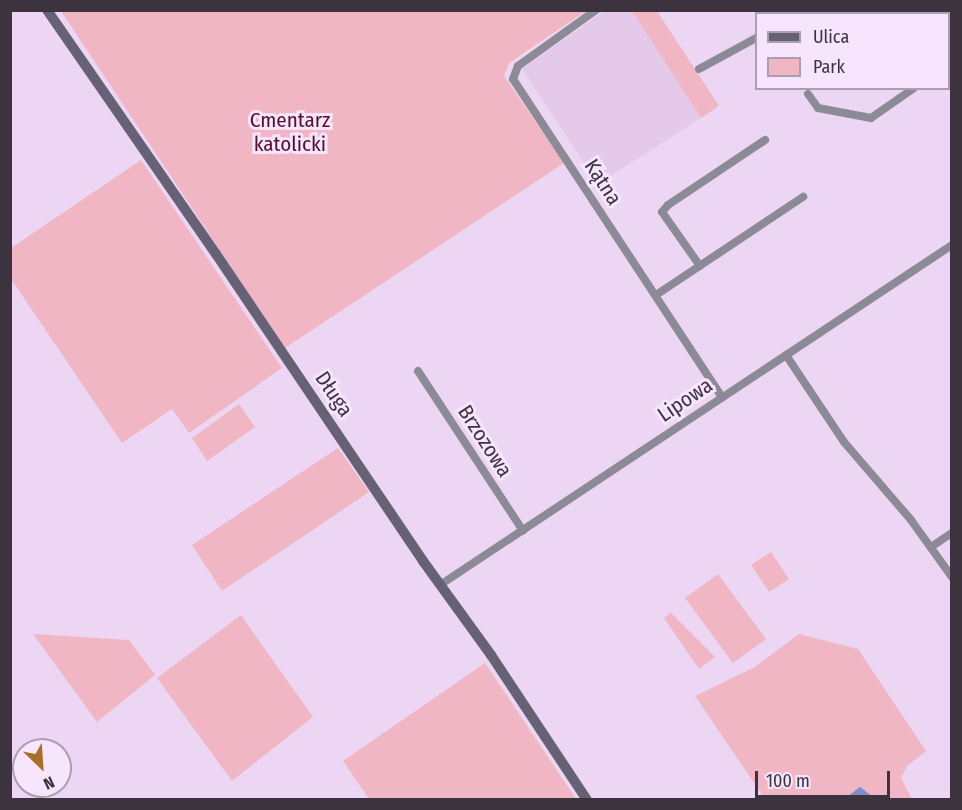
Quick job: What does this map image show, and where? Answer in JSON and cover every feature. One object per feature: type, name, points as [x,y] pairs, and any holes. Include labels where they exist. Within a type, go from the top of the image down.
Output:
[{"type":"street","name":"Długa","points":[[47,10],[216,254],[440,585],[491,655],[587,800]]},
{"type":"street","name":"Kątna","points":[[596,10],[518,66],[513,79],[722,397]]},
{"type":"street","points":[[699,69],[755,39]]},
{"type":"street","points":[[808,93],[818,108],[871,118],[911,90]]},
{"type":"street","points":[[700,266],[662,212],[668,205],[765,140]]},
{"type":"street","points":[[656,295],[803,197]]},
{"type":"street","name":"Lipowa","points":[[440,585],[951,244]]},
{"type":"street","points":[[786,355],[844,442],[931,546],[951,578]]},
{"type":"street","name":"Brzozowa","points":[[418,371],[523,531]]},
{"type":"street","points":[[931,546],[951,533]]},
{"type":"shaded area","points":[[604,11],[632,11],[701,118],[598,184],[522,69]]},
{"type":"green space","name":"Cmentarz katolicki","points":[[61,11],[586,11],[509,63],[504,76],[564,163],[285,348]]},
{"type":"green space","points":[[632,11],[657,11],[719,106],[701,118]]},
{"type":"green space","points":[[141,160],[282,368],[189,433],[172,409],[122,443],[11,279],[11,248]]},
{"type":"green space","points":[[239,404],[255,427],[207,461],[192,438]]},
{"type":"green space","points":[[338,448],[369,492],[222,591],[192,545]]},
{"type":"green space","points":[[771,552],[789,579],[769,592],[751,565]]},
{"type":"green space","points":[[718,574],[766,639],[733,663],[685,598]]},
{"type":"green space","points":[[671,613],[715,657],[699,669],[664,618]]},
{"type":"green space","points":[[241,615],[313,717],[232,781],[157,678]]},
{"type":"green space","points":[[33,634],[129,640],[155,675],[97,722]]},
{"type":"green space","points":[[799,634],[858,649],[926,751],[907,766],[901,778],[912,799],[765,799],[695,696],[755,667]]},
{"type":"green space","points":[[485,663],[576,799],[369,799],[343,761]]},
{"type":"water","points":[[860,787],[876,799],[844,799]]}]
